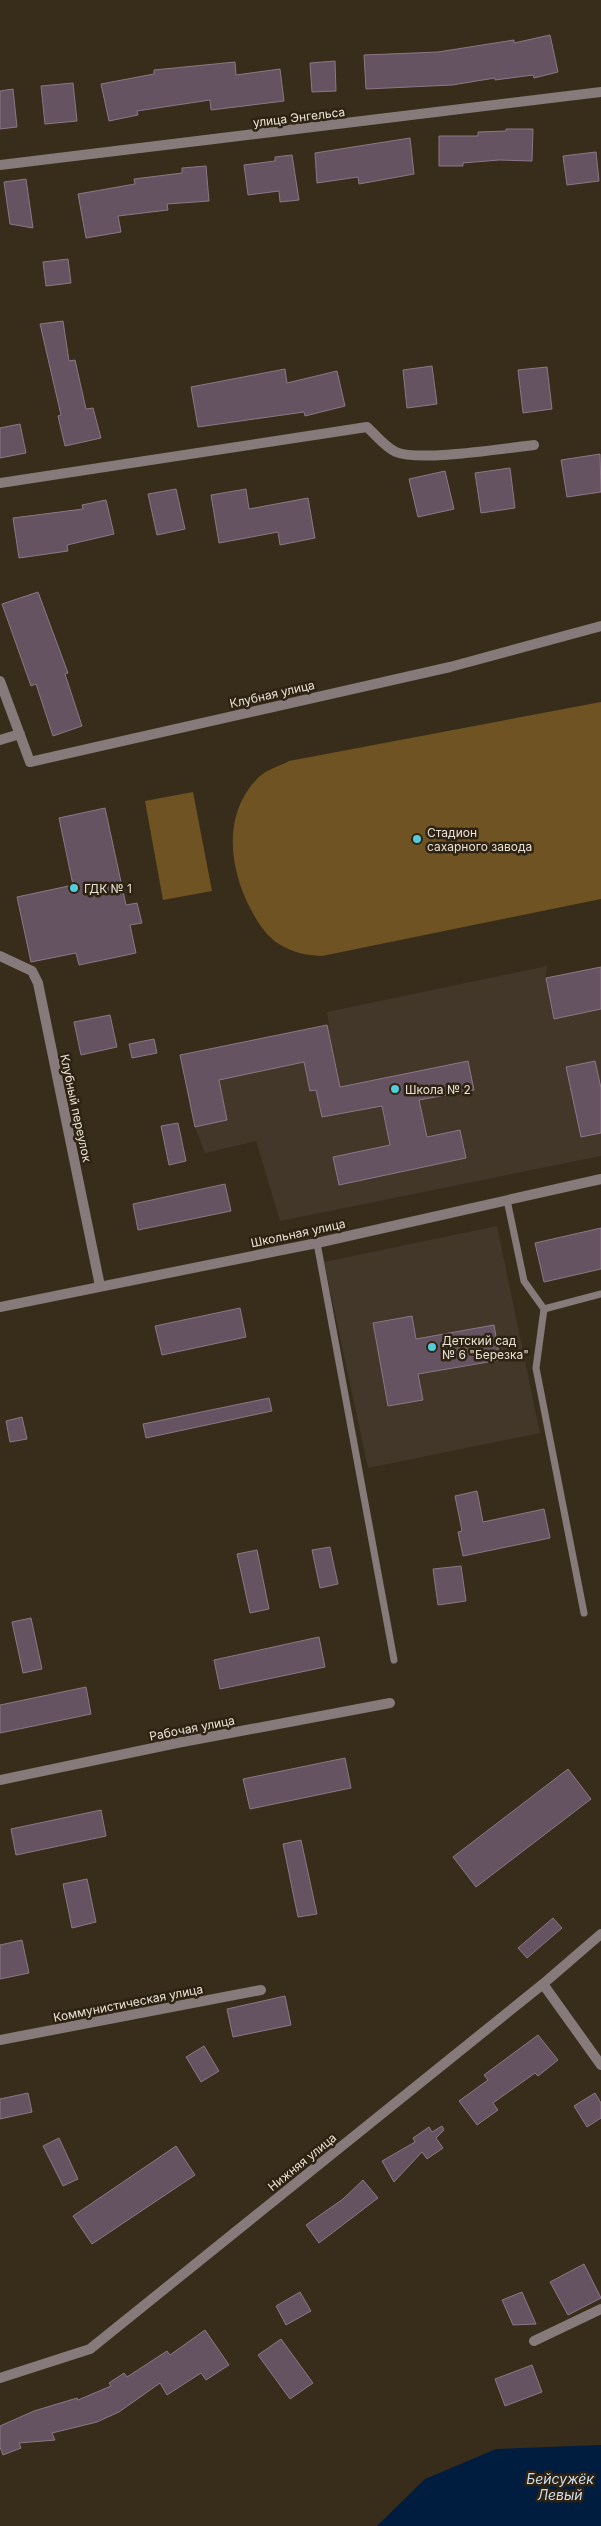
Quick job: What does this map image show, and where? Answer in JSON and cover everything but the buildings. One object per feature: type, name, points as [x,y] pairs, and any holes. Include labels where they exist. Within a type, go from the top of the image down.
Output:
[{"type":"street","name":"улица Энгельса","points":[[0,166],[601,92]]},
{"type":"street","points":[[0,484],[367,427],[396,452],[415,455],[452,454],[534,445]]},
{"type":"street","name":"Клубная улица","points":[[0,681],[30,762],[450,667],[601,626]]},
{"type":"street","points":[[0,740],[20,734]]},
{"type":"street","name":"Клубный переулок","points":[[0,956],[32,972],[38,983],[100,1286]]},
{"type":"street","name":"Школьная улица","points":[[0,1307],[317,1243],[601,1179]]},
{"type":"street","name":"Рабочая улица","points":[[0,1780],[178,1743],[390,1703]]},
{"type":"street","name":"Нижняя улица","points":[[0,2378],[90,2349],[543,1984],[601,1934]]},
{"type":"street","points":[[543,1984],[601,2065]]},
{"type":"street","name":"Коммунистическая улица","points":[[0,2040],[261,1990]]},
{"type":"street","points":[[534,2341],[601,2309]]},
{"type":"lane","points":[[507,1200],[524,1281],[544,1309],[536,1368],[584,1613]]},
{"type":"lane","points":[[317,1243],[394,1660]]},
{"type":"lane","points":[[544,1309],[601,1294]]},
{"type":"shaded area","name":"Стадион сахарного завода","points":[[601,702],[601,899],[322,956],[289,950],[274,941],[259,923],[250,908],[237,875],[233,841],[234,823],[239,807],[247,791],[265,772],[289,761]]},
{"type":"shaded area","points":[[193,792],[212,891],[163,900],[145,801]]},
{"type":"shaded area","name":"Школа № 2","points":[[547,966],[546,978],[601,967],[601,1156],[280,1221],[256,1141],[205,1153],[195,1127],[180,1055],[329,1025],[327,1012]]},
{"type":"shaded area","name":"Детский сад № 6 \"Березка\"","points":[[497,1226],[540,1433],[368,1468],[324,1262]]},
{"type":"water","name":"Бейсужёк Левый","points":[[601,2445],[601,2526],[377,2526],[425,2479],[496,2449]]},
{"type":"place","name":"Стадион сахарного завода","points":[[417,839]]},
{"type":"place","name":"ГДК № 1","points":[[74,888]]},
{"type":"place","name":"Школа № 2","points":[[395,1089]]},
{"type":"place","name":"Детский сад № 6 \"Березка\"","points":[[432,1347]]}]
